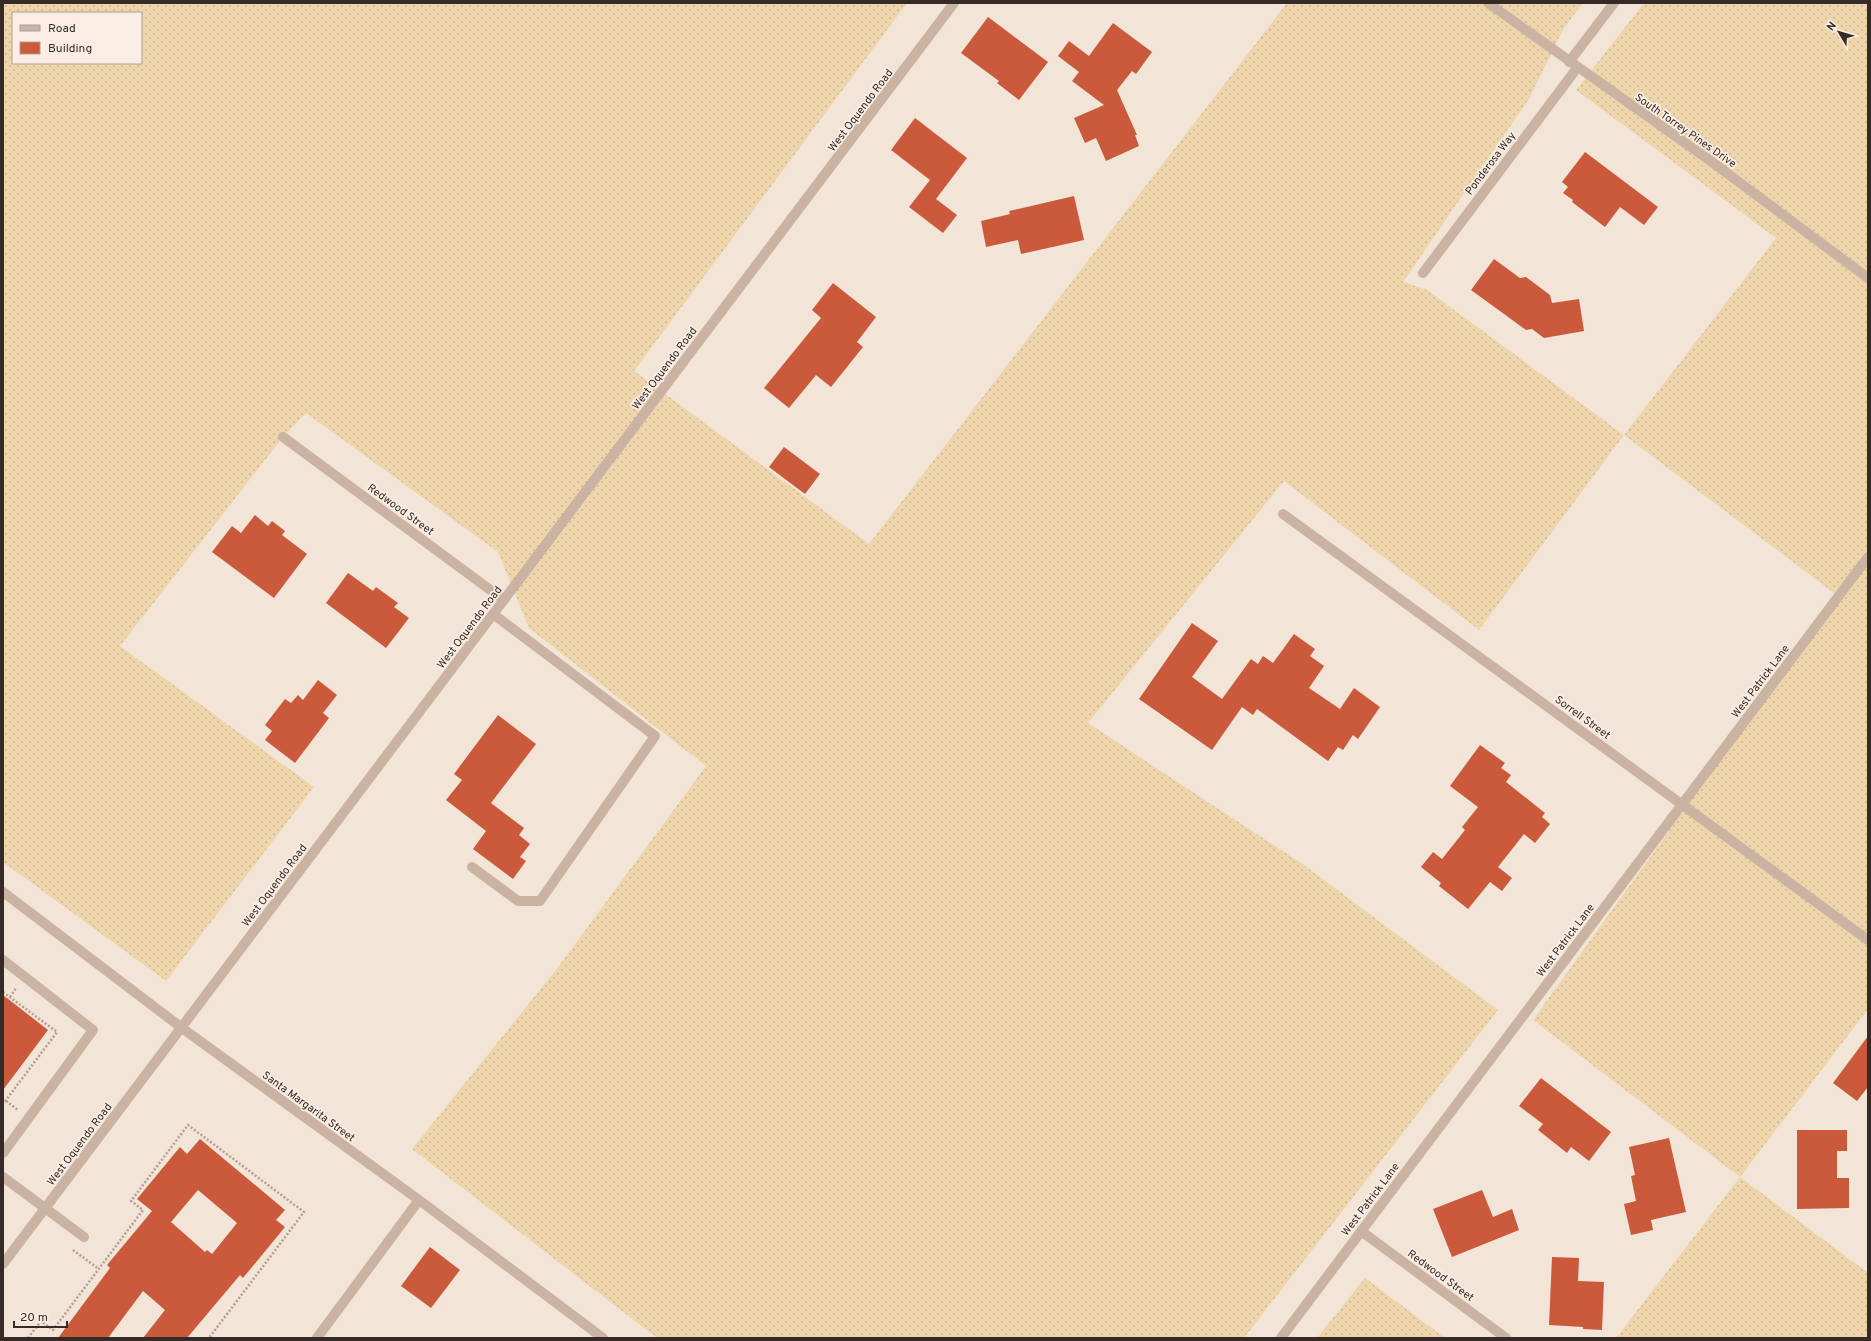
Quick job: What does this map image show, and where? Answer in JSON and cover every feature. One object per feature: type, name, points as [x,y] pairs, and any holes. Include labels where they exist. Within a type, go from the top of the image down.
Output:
[{"type":"street","name":"West Oquendo Road","points":[[3,1264],[954,3]]},
{"type":"street","name":"South Torrey Pines Drive","points":[[1488,3],[1573,65],[1712,162],[1868,278]]},
{"type":"street","name":"Ponderosa Way","points":[[1423,274],[1573,65],[1614,3]]},
{"type":"street","name":"Redwood Street","points":[[283,437],[504,600]]},
{"type":"street","name":"Sorrell Street","points":[[1283,514],[1868,940]]},
{"type":"street","name":"West Patrick Lane","points":[[1281,1338],[1868,557]]},
{"type":"street","points":[[472,867],[518,901],[540,901],[655,736],[493,614]]},
{"type":"street","name":"Santa Margarita Street","points":[[3,892],[182,1028],[419,1200],[603,1338]]},
{"type":"street","points":[[3,960],[93,1030],[3,1154]]},
{"type":"street","points":[[3,1177],[84,1237]]},
{"type":"street","points":[[317,1338],[419,1200]]},
{"type":"street","name":"Redwood Street","points":[[1361,1231],[1506,1338]]},
{"type":"path","points":[[3,992],[57,1032],[3,1104]]},
{"type":"path","points":[[28,1338],[41,1321],[53,1330],[99,1269],[143,1210],[131,1201],[188,1125],[304,1212],[209,1338]]},
{"type":"path","points":[[74,1250],[99,1269]]},
{"type":"sand","points":[[3,3],[907,3],[634,371],[869,544],[1287,3],[1583,3],[1564,28],[1529,99],[1403,282],[1427,290],[1624,435],[1479,630],[1284,481],[1088,723],[1304,865],[1498,1010],[1244,1338],[657,1338],[412,1149],[559,966],[706,766],[529,628],[498,552],[306,413],[283,437],[120,646],[314,787],[166,981],[3,862]]},
{"type":"sand","points":[[1644,3],[1868,3],[1868,1009],[1740,1177],[1533,1020],[1838,596],[1624,435],[1776,238],[1576,90]]},
{"type":"sand","points":[[1740,1177],[1868,1273],[1868,1338],[1616,1338]]},
{"type":"sand","points":[[1365,1278],[1445,1338],[1317,1338]]},
{"type":"building","points":[[988,17],[1048,62],[1019,100],[997,83],[999,81],[961,53]]},
{"type":"building","points":[[1113,23],[1152,52],[1136,74],[1132,71],[1117,90],[1137,135],[1135,135],[1139,146],[1106,161],[1096,138],[1085,143],[1074,118],[1104,105],[1072,81],[1079,72],[1058,56],[1069,41],[1089,56]]},
{"type":"building","points":[[915,118],[967,158],[936,199],[957,215],[943,233],[909,207],[930,180],[891,150]]},
{"type":"building","points":[[1585,152],[1658,207],[1644,225],[1620,207],[1605,227],[1572,202],[1573,200],[1563,193],[1568,187],[1562,182]]},
{"type":"building","points":[[1074,196],[1084,240],[1021,254],[1018,240],[986,247],[981,221],[1010,214],[1009,211]]},
{"type":"building","points":[[1494,259],[1520,278],[1526,277],[1550,295],[1552,303],[1579,299],[1584,331],[1544,338],[1532,329],[1526,330],[1471,290]]},
{"type":"building","points":[[833,283],[876,317],[857,342],[863,347],[831,387],[816,375],[789,408],[764,388],[821,318],[812,310]]},
{"type":"building","points":[[784,447],[820,474],[805,494],[769,467]]},
{"type":"building","points":[[255,515],[268,526],[272,521],[285,531],[282,535],[307,554],[274,598],[212,552],[232,526],[241,533]]},
{"type":"building","points":[[348,573],[373,591],[376,587],[398,603],[394,607],[409,618],[386,648],[326,603]]},
{"type":"building","points":[[1192,623],[1218,641],[1192,677],[1222,699],[1251,659],[1258,664],[1263,656],[1273,663],[1294,634],[1315,649],[1310,656],[1324,666],[1309,688],[1340,709],[1354,688],[1380,707],[1358,739],[1353,735],[1343,750],[1338,747],[1328,761],[1257,709],[1253,715],[1242,707],[1212,750],[1139,699]]},
{"type":"building","points":[[318,680],[337,695],[323,713],[329,718],[295,763],[265,740],[272,731],[265,725],[285,699],[291,703],[298,695],[303,700]]},
{"type":"building","points":[[498,715],[536,744],[491,803],[524,828],[519,835],[530,844],[520,857],[526,861],[513,879],[473,849],[486,831],[446,800],[462,780],[454,774]]},
{"type":"building","points":[[1480,745],[1505,763],[1501,768],[1511,775],[1506,782],[1545,813],[1542,817],[1550,824],[1535,843],[1524,834],[1498,867],[1512,878],[1502,891],[1490,882],[1468,909],[1439,886],[1441,883],[1421,867],[1433,852],[1442,859],[1465,830],[1462,827],[1478,807],[1450,786]]},
{"type":"building","points":[[3,995],[48,1030],[3,1090]]},
{"type":"building","points":[[1868,1036],[1868,1087],[1857,1101],[1833,1083]]},
{"type":"building","points":[[1541,1078],[1611,1132],[1589,1161],[1571,1147],[1567,1153],[1538,1130],[1543,1124],[1519,1106]]},
{"type":"building","points":[[1797,1130],[1847,1130],[1847,1151],[1837,1151],[1837,1178],[1849,1178],[1849,1208],[1797,1209]]},
{"type":"building","points":[[1669,1138],[1686,1212],[1651,1220],[1653,1230],[1631,1235],[1624,1204],[1636,1201],[1631,1176],[1635,1175],[1629,1147]]},
{"type":"building","points":[[200,1139],[285,1210],[276,1220],[285,1227],[243,1278],[240,1275],[187,1338],[143,1338],[165,1310],[143,1291],[108,1338],[58,1338],[110,1268],[107,1265],[152,1211],[137,1199],[180,1147],[187,1154]],"holes":[[[198,1190],[237,1223],[212,1254],[207,1250],[205,1252],[171,1222]]]},
{"type":"building","points":[[1482,1190],[1493,1217],[1512,1209],[1519,1230],[1452,1257],[1433,1209]]},
{"type":"building","points":[[430,1247],[460,1270],[431,1308],[401,1286]]},
{"type":"building","points":[[1552,1257],[1579,1258],[1578,1281],[1604,1282],[1602,1330],[1583,1329],[1583,1327],[1549,1325]]}]
